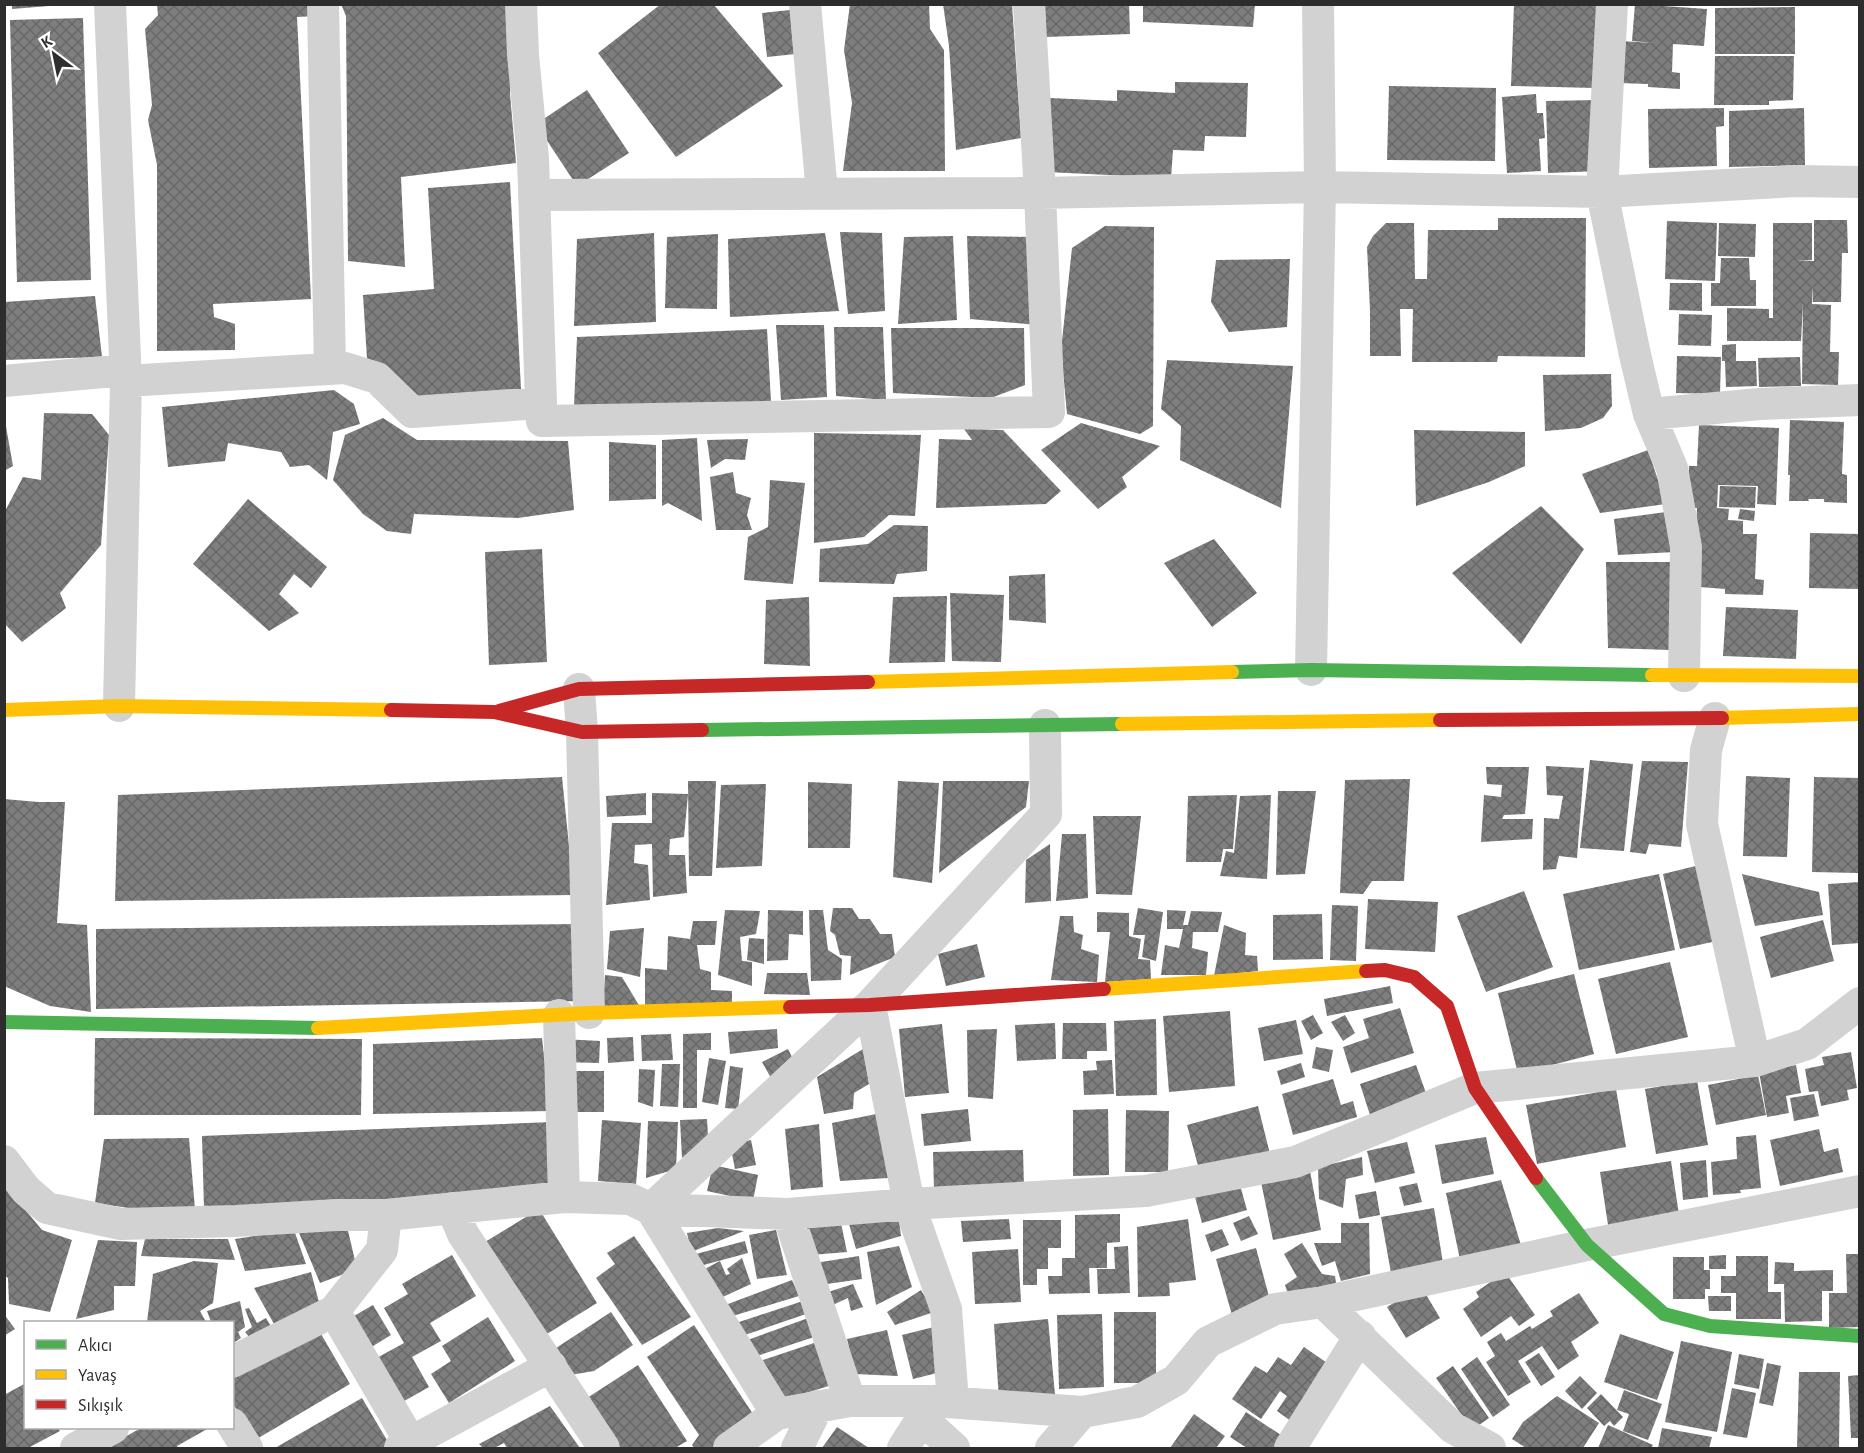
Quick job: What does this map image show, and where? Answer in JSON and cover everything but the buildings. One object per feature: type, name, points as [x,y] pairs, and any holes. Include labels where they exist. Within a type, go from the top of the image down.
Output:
[{"type":"street","points":[[110,4],[126,375],[119,706]]},
{"type":"street","points":[[323,4],[330,369]]},
{"type":"street","points":[[521,4],[523,56],[533,159],[542,421],[1049,412],[1029,4]]},
{"type":"street","points":[[805,4],[822,194]]},
{"type":"street","points":[[1311,670],[1320,187],[1318,4]]},
{"type":"street","points":[[1612,4],[1602,192],[1635,355],[1649,414],[1672,468],[1686,547],[1684,676]]},
{"type":"street","points":[[534,195],[1040,193],[1320,187],[1602,192],[1796,181],[1860,182]]},
{"type":"street","points":[[4,381],[345,368],[377,378],[412,412],[541,403]]},
{"type":"street","points":[[1649,414],[1760,404],[1860,400]]},
{"type":"street","points":[[494,712],[579,689],[1311,670],[1684,676],[1860,676]]},
{"type":"street","points":[[564,1197],[574,1014],[582,732],[579,689]]},
{"type":"street","points":[[4,710],[119,706],[494,712],[582,732],[1715,718],[1860,714]]},
{"type":"street","points":[[1715,718],[1706,750],[1702,824],[1755,1062]]},
{"type":"street","points":[[651,1209],[870,1005],[1046,814],[1045,725]]},
{"type":"street","points":[[4,1022],[308,1029],[574,1014],[870,1005],[1385,970],[1414,977],[1447,1006],[1475,1088],[1540,1184],[1587,1245],[1664,1314],[1710,1326],[1860,1336]]},
{"type":"street","points":[[4,1161],[26,1190],[47,1208],[121,1224],[386,1215],[564,1197],[630,1199],[651,1209],[788,1214],[909,1204],[1146,1191],[1295,1162],[1475,1088],[1755,1062],[1807,1044],[1860,1003]]},
{"type":"street","points":[[870,1005],[909,1204],[946,1309],[936,1407],[954,1449]]},
{"type":"street","points":[[729,1449],[777,1414],[850,1401],[936,1407],[1082,1412],[1137,1402],[1176,1380],[1208,1342],[1275,1309],[1323,1302],[1587,1245],[1860,1191]]},
{"type":"street","points":[[452,1208],[464,1234],[604,1449]]},
{"type":"street","points":[[651,1209],[777,1414]]},
{"type":"street","points":[[788,1214],[850,1401]]},
{"type":"street","points":[[234,1361],[334,1311],[382,1250],[386,1215]]},
{"type":"street","points":[[1323,1302],[1453,1428],[1490,1449]]},
{"type":"street","points":[[334,1311],[408,1446],[551,1366]]},
{"type":"street","points":[[1290,1449],[1360,1336]]},
{"type":"street","points":[[797,1449],[818,1406]]},
{"type":"street","points":[[903,1449],[936,1407]]},
{"type":"street","points":[[1051,1449],[1082,1412]]},
{"type":"street","points":[[234,1427],[247,1449]]},
{"type":"street","points":[[76,1449],[111,1429]]},
{"type":"traffic: fast","points":[[1232,672],[1311,670],[1652,675]]},
{"type":"traffic: fast","points":[[702,730],[1122,724]]},
{"type":"traffic: fast","points":[[4,1022],[318,1028]]},
{"type":"traffic: fast","points":[[1536,1178],[1587,1245],[1664,1314],[1710,1326],[1860,1336]]},
{"type":"traffic: slow","points":[[868,682],[1232,672]]},
{"type":"traffic: slow","points":[[1652,675],[1860,676]]},
{"type":"traffic: slow","points":[[4,710],[119,706],[391,710]]},
{"type":"traffic: slow","points":[[1722,718],[1860,714]]},
{"type":"traffic: slow","points":[[1122,724],[1440,720]]},
{"type":"traffic: slow","points":[[1104,989],[1366,971]]},
{"type":"traffic: slow","points":[[318,1028],[589,1013],[790,1007]]},
{"type":"traffic: jam","points":[[499,711],[579,689],[868,682]]},
{"type":"traffic: jam","points":[[391,710],[494,712],[582,732],[702,730]]},
{"type":"traffic: jam","points":[[1440,720],[1722,718]]},
{"type":"traffic: jam","points":[[1366,971],[1385,970],[1414,977],[1447,1006],[1475,1088],[1536,1178]]},
{"type":"traffic: jam","points":[[790,1007],[870,1005],[1104,989]]}]
